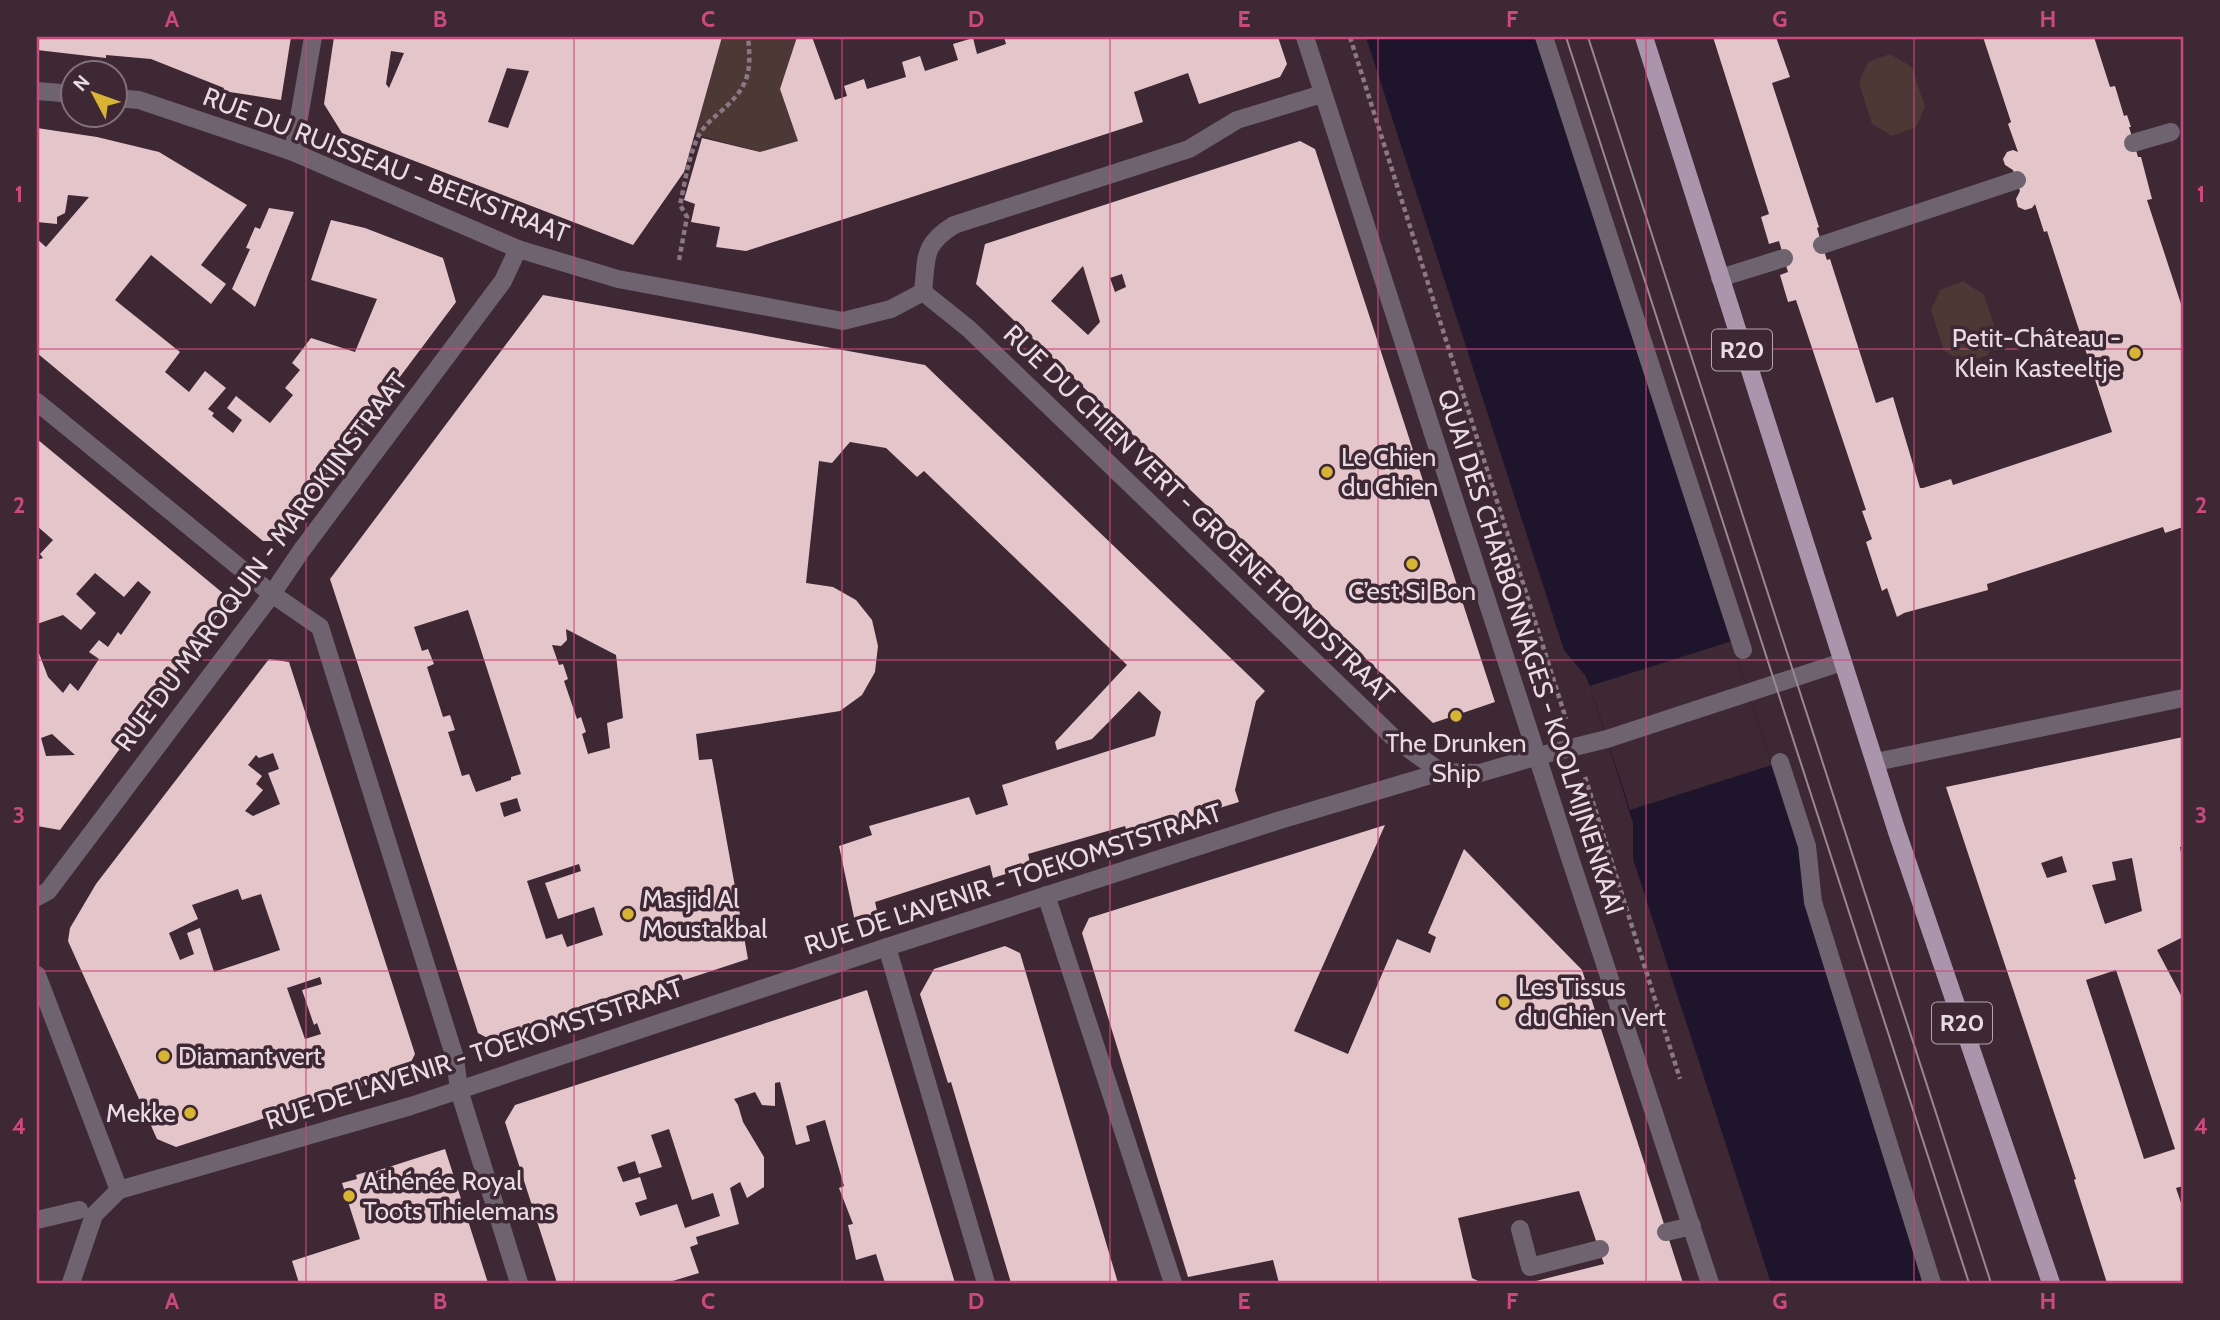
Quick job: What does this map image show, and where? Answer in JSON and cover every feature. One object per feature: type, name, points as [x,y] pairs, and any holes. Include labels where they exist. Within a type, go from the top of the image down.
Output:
[{"type":"main road","name":"R20","points":[[1644,37],[1897,832],[2051,1283]]},
{"type":"street","points":[[293,152],[313,37]]},
{"type":"street","name":"QUAI DES CHARBONNAGES - KOOLMIJNENKAAI","points":[[1305,37],[1710,1283]]},
{"type":"street","points":[[1544,37],[1743,650]]},
{"type":"street","points":[[37,91],[60,93]]},
{"type":"street","points":[[923,292],[928,250],[937,236],[954,225],[1189,149],[1237,120],[1322,94]]},
{"type":"street","name":"RUE DU RUISSEAU - BEEKSTRAAT","points":[[130,99],[293,152],[518,250],[618,279],[843,321],[891,309],[923,292]]},
{"type":"street","points":[[2133,143],[2171,132]]},
{"type":"street","points":[[1822,245],[2017,180]]},
{"type":"street","name":"RUE DU MAROQUIN - MAROKIJNSTRAAT","points":[[37,897],[48,891],[272,594],[301,551],[503,281],[518,250]]},
{"type":"street","points":[[1720,278],[1784,258]]},
{"type":"street","name":"RUE DU CHIEN VERT - GROENE HONDSTRAAT","points":[[923,292],[970,330],[1396,740],[1441,772]]},
{"type":"street","points":[[37,402],[272,594],[320,628],[455,1058],[459,1090],[519,1283]]},
{"type":"street","name":"RUE DE L'AVENIR - TOEKOMSTSTRAAT","points":[[119,1190],[398,1110],[887,947],[1277,821],[1441,772],[1480,773],[1607,739],[1842,662]]},
{"type":"street","points":[[1876,762],[2183,698]]},
{"type":"street","points":[[1780,762],[1807,846],[1812,902],[1933,1283]]},
{"type":"street","points":[[1046,895],[1173,1283]]},
{"type":"street","points":[[887,947],[986,1283]]},
{"type":"street","points":[[37,975],[40,995],[119,1190],[94,1215],[71,1283]]},
{"type":"street","points":[[41,1222],[79,1210]]},
{"type":"street","points":[[1666,1232],[1692,1226]]},
{"type":"street","points":[[1520,1229],[1530,1267],[1600,1249]]},
{"type":"path","points":[[674,290],[687,217],[680,205],[698,136],[739,94],[746,82],[750,58],[748,37]]},
{"type":"path","points":[[1350,37],[1561,702]]},
{"type":"path","points":[[1575,747],[1684,1090]]},
{"type":"shaded area","points":[[722,37],[797,37],[780,89],[798,141],[760,152],[694,134]]},
{"type":"shaded area","points":[[1366,37],[1536,37],[1940,1283],[1771,1283],[1633,859],[1633,823],[1590,686],[1585,675],[1564,650]]},
{"type":"shaded area","points":[[1890,54],[1912,67],[1925,107],[1916,127],[1892,136],[1872,124],[1859,83],[1868,62]]},
{"type":"shaded area","points":[[1963,281],[1984,295],[1997,334],[1988,355],[1964,363],[1944,351],[1931,310],[1940,290]]},
{"type":"pier","points":[[1732,641],[1772,765],[1630,810],[1590,686]]},
{"type":"building","points":[[37,37],[291,37],[281,100],[223,91],[224,88],[151,59],[106,55],[106,58],[37,50]]},
{"type":"building","points":[[334,37],[722,37],[684,172],[633,245],[342,133],[324,104]],"holes":[[[391,51],[404,53],[389,88],[386,84]],[[507,68],[529,71],[508,128],[488,122]]]},
{"type":"building","points":[[797,37],[812,37],[835,100],[847,96],[844,86],[864,79],[867,89],[906,77],[902,62],[920,56],[925,71],[958,60],[953,44],[973,38],[977,54],[1006,44],[1004,37],[1278,37],[1287,64],[1280,77],[1199,104],[1188,73],[1134,92],[1143,122],[746,251],[716,247],[720,227],[691,222],[695,204],[684,200],[702,138],[760,152],[798,141],[780,89]]},
{"type":"building","name":"Petit-Château - Klein Kasteeltje","points":[[1713,37],[1776,37],[1790,77],[1772,83],[1819,227],[1817,228],[1822,245],[1827,260],[1830,259],[1876,403],[1893,397],[1920,488],[1923,488],[1951,479],[1953,485],[2112,432],[2047,231],[2044,232],[2035,204],[2025,210],[2018,207],[2016,199],[2020,191],[2013,170],[2005,165],[2003,159],[2007,152],[2018,152],[1983,37],[2094,37],[2110,87],[2115,86],[2124,116],[2127,115],[2131,127],[2138,157],[2141,157],[2152,199],[2147,200],[2183,310],[2183,527],[2165,533],[2163,527],[1987,584],[1988,590],[1897,617],[1887,588],[1882,591],[1866,542],[1872,539],[1862,511],[1866,510],[1796,300],[1788,302],[1780,275],[1788,272],[1779,241],[1769,244],[1761,217],[1769,214]]},
{"type":"building","points":[[37,128],[97,137],[159,152],[247,205],[201,265],[226,284],[211,304],[151,255],[115,300],[180,352],[165,372],[189,392],[205,371],[226,388],[208,409],[214,413],[212,416],[233,433],[242,420],[227,408],[236,396],[270,423],[293,395],[285,388],[300,370],[292,363],[311,338],[355,352],[377,299],[311,280],[331,220],[365,228],[443,258],[456,302],[277,541],[263,541],[37,353],[37,239],[46,247],[89,197],[68,195],[65,213],[57,217],[57,224],[37,222]]},
{"type":"building","points":[[1300,141],[1315,149],[1495,702],[1433,723],[976,284],[985,244]],"holes":[[[1083,266],[1100,322],[1088,335],[1051,301]],[[1122,274],[1126,287],[1115,292],[1110,278]]]},
{"type":"building","points":[[269,208],[294,212],[255,307],[232,289],[250,249],[246,248],[255,227],[260,229]]},
{"type":"building","points":[[543,295],[925,365],[1265,691],[1256,701],[1235,790],[1239,802],[1128,836],[1125,826],[1028,854],[1031,866],[993,878],[990,865],[875,902],[878,915],[855,922],[839,846],[872,835],[869,826],[969,797],[976,815],[1008,805],[1002,785],[1155,736],[1161,712],[1139,691],[1092,739],[1057,750],[1055,742],[1127,665],[924,471],[917,477],[886,448],[850,442],[832,463],[819,461],[806,583],[833,587],[856,600],[872,620],[878,646],[875,672],[862,695],[840,711],[696,734],[699,760],[712,759],[748,959],[495,1042],[478,1033],[330,579]],"holes":[[[468,610],[521,774],[476,792],[469,774],[462,776],[448,732],[455,730],[450,715],[443,717],[427,667],[434,664],[428,649],[422,651],[414,627]],[[566,629],[616,655],[623,718],[607,723],[610,748],[588,754],[582,734],[586,732],[581,717],[577,719],[564,681],[568,679],[563,664],[559,665],[552,645],[561,646],[567,640]],[[517,798],[521,811],[504,817],[500,803]],[[579,864],[581,871],[545,883],[558,919],[594,907],[603,935],[567,947],[562,934],[546,939],[527,881]]]},
{"type":"building","points":[[37,439],[230,599],[60,830],[37,826],[37,648],[48,677],[63,693],[70,683],[78,691],[99,659],[89,652],[99,640],[108,647],[118,632],[121,635],[151,592],[138,581],[124,597],[95,573],[76,594],[96,613],[81,630],[63,615],[37,624],[37,560],[43,558],[40,554],[53,540],[37,526]],"holes":[[[52,734],[75,755],[46,756],[41,738]]]},
{"type":"building","points":[[269,659],[289,662],[415,1054],[406,1072],[176,1147],[157,1139],[68,941],[70,928],[96,884]],"holes":[[[273,753],[279,769],[268,773],[280,804],[253,816],[245,811],[263,790],[256,784],[262,776],[248,765],[256,755],[259,758]],[[238,889],[242,900],[261,894],[280,950],[214,972],[200,928],[187,933],[194,954],[180,960],[169,933],[198,919],[192,905]],[[320,977],[322,984],[302,990],[314,1025],[317,1023],[321,1034],[305,1039],[287,988]]]},
{"type":"building","points":[[2183,737],[2183,847],[2180,847],[2183,862],[2183,937],[2157,950],[2183,999],[2183,1186],[2176,1188],[2183,1209],[2183,1283],[2107,1283],[2074,1180],[2076,1179],[1946,787]],"holes":[[[2062,856],[2067,872],[2047,878],[2041,863]],[[2132,858],[2142,911],[2105,924],[2092,885],[2116,880],[2112,862]],[[2116,970],[2175,1149],[2144,1159],[2086,980]]]},
{"type":"building","points":[[1385,825],[1294,1031],[1348,1054],[1397,939],[1430,953],[1436,937],[1428,933],[1464,849],[1582,970],[1683,1283],[1528,1283],[1604,1264],[1579,1191],[1458,1218],[1472,1278],[1482,1283],[1279,1283],[1273,1260],[1188,1277],[1082,933],[1089,918]]},
{"type":"building","points":[[1005,946],[1020,953],[1118,1283],[1011,1283],[951,1082],[948,1083],[920,994],[934,969]]},
{"type":"building","points":[[867,990],[955,1283],[885,1283],[876,1254],[856,1260],[848,1225],[853,1224],[839,1188],[844,1186],[825,1120],[806,1126],[810,1141],[796,1145],[780,1082],[775,1083],[775,1106],[762,1105],[755,1092],[734,1099],[743,1122],[764,1157],[764,1187],[747,1198],[740,1182],[730,1188],[739,1224],[696,1237],[698,1244],[690,1247],[699,1273],[666,1283],[557,1283],[505,1122],[515,1105]],"holes":[[[669,1129],[692,1200],[713,1193],[720,1216],[685,1228],[677,1204],[640,1216],[635,1203],[647,1199],[640,1177],[623,1182],[617,1167],[635,1161],[639,1174],[662,1167],[651,1135]]]},
{"type":"building","points":[[445,1149],[488,1283],[299,1283],[292,1261],[360,1239],[342,1183],[357,1179],[356,1175],[367,1174]]},
{"type":"tram line","points":[[1566,37],[1969,1283]]},
{"type":"tram line","points":[[1588,37],[1991,1283]]},
{"type":"place","name":"Petit-Château - Klein Kasteeltje","points":[[2135,353]]},
{"type":"place","name":"Le Chien du Chien","points":[[1327,472]]},
{"type":"place","name":"C’est Si Bon","points":[[1412,564]]},
{"type":"place","name":"The Drunken Ship","points":[[1456,716]]},
{"type":"place","name":"Masjid Al Moustakbal","points":[[628,914]]},
{"type":"place","name":"Les Tissus du Chien Vert","points":[[1504,1002]]},
{"type":"place","name":"Diamant vert","points":[[164,1056]]},
{"type":"place","name":"Mekke","points":[[190,1113]]},
{"type":"place","name":"Athénée Royal Toots Thielemans","points":[[349,1196]]}]
